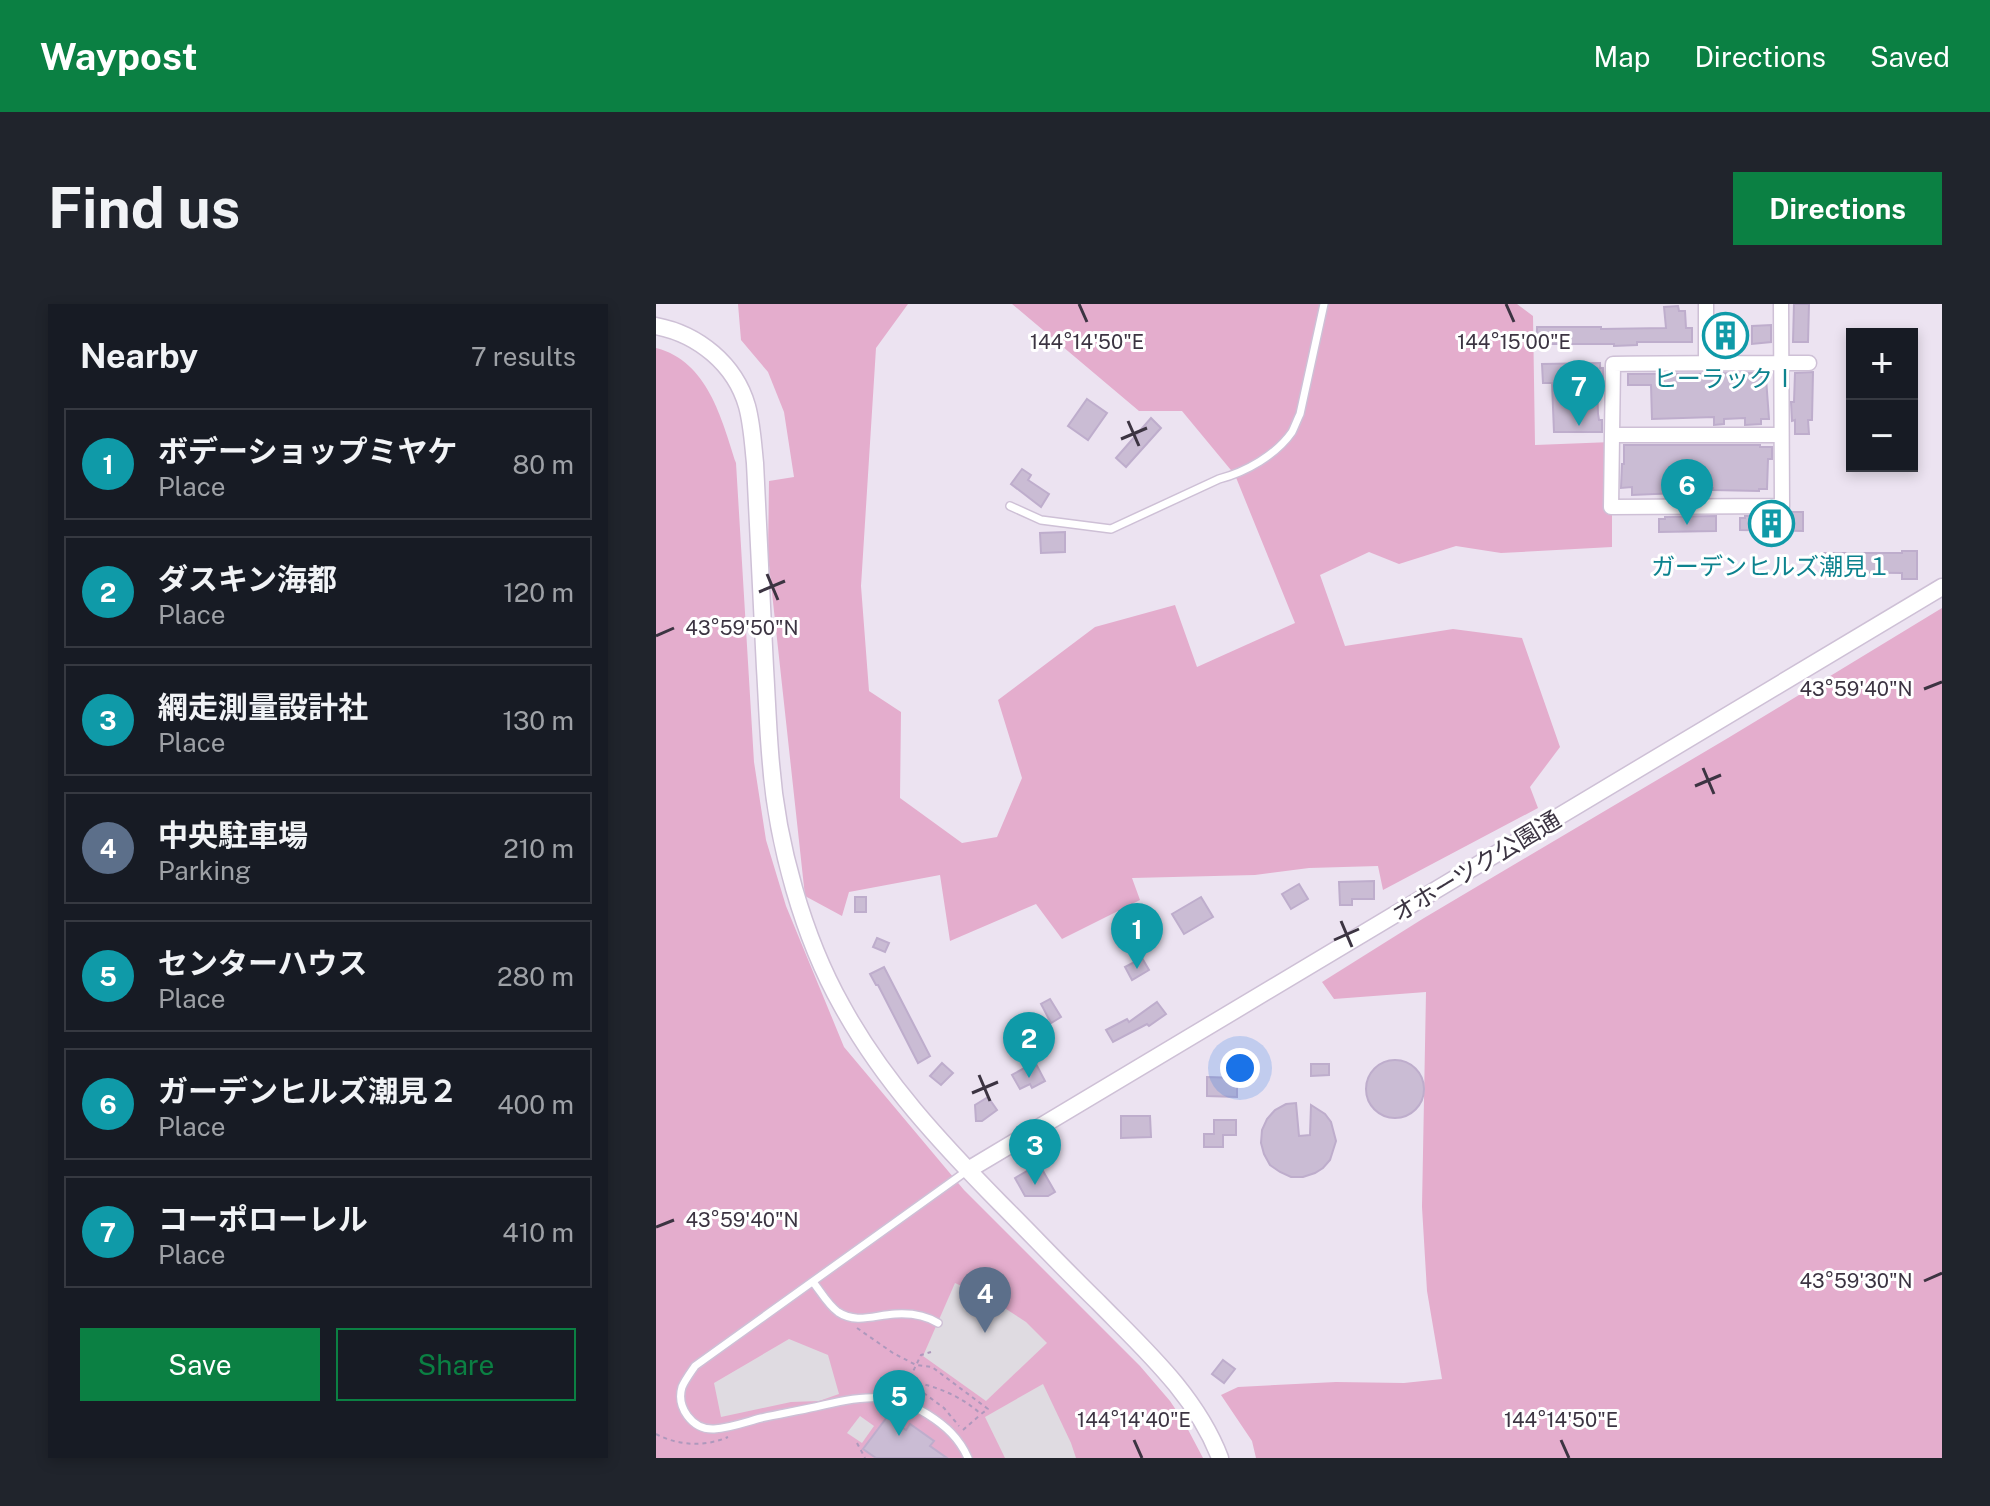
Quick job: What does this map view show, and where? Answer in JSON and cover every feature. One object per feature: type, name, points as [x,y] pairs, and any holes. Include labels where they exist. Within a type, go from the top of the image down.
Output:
[{"type":"street","points":[[1706,304],[1706,363]]},
{"type":"street","points":[[1781,304],[1781,363],[1781,435],[1782,506],[1611,507],[1613,364],[1706,363],[1781,363],[1809,363]]},
{"type":"street","points":[[656,326],[681,333],[714,353],[738,384],[747,405],[755,463],[771,767],[784,846],[797,897],[814,947],[841,1006],[887,1077],[920,1119],[1182,1391],[1199,1416],[1220,1458]]},
{"type":"street","points":[[1613,435],[1781,435]]},
{"type":"street","name":"オホーツク公園通","points":[[968,1170],[1942,587]]},
{"type":"lane","points":[[1010,506],[1041,520],[1111,529],[1219,479],[1235,475],[1274,452],[1292,431],[1300,414],[1324,304]]},
{"type":"lane","points":[[968,1170],[695,1366],[683,1385],[681,1397],[683,1410],[689,1419],[708,1429],[857,1397],[899,1400],[919,1409],[956,1435],[968,1458]]},
{"type":"lane","points":[[813,1282],[838,1312],[853,1318],[912,1314],[938,1323]]},
{"type":"path","points":[[857,1328],[916,1365],[932,1367],[988,1409],[962,1430],[944,1408],[917,1388],[919,1383],[953,1394],[981,1414]]},
{"type":"path","points":[[899,1400],[921,1355],[931,1352]]},
{"type":"path","points":[[656,1434],[686,1443],[710,1444],[728,1437],[735,1425]]},
{"type":"path","points":[[857,1443],[865,1458]]},
{"type":"shaded area","points":[[738,304],[908,304],[876,348],[861,586],[869,691],[901,712],[900,798],[962,843],[997,837],[1022,778],[998,700],[1095,627],[1175,605],[1197,667],[1295,623],[1235,475],[1182,411],[1139,411],[1012,304],[1517,304],[1533,316],[1535,445],[1612,442],[1612,547],[1501,553],[1456,546],[1399,564],[1369,552],[1320,575],[1345,646],[1453,629],[1522,638],[1560,747],[1530,787],[1538,808],[1383,890],[1378,866],[1309,868],[1255,875],[1132,878],[1140,900],[1062,939],[1036,904],[950,941],[940,875],[849,892],[842,916],[805,896],[768,556],[769,481],[794,477],[784,412],[768,372],[741,340]]},
{"type":"shaded area","points":[[656,348],[674,355],[700,379],[718,411],[736,463],[754,762],[766,840],[786,906],[844,1047],[964,1190],[1140,1366],[1170,1401],[1203,1458],[656,1458]]},
{"type":"shaded area","points":[[1942,608],[1942,1458],[1256,1458],[1252,1441],[1221,1395],[1238,1387],[1336,1382],[1404,1383],[1442,1379],[1427,1291],[1422,1207],[1426,992],[1334,999],[1322,982]]},
{"type":"shaded area","points":[[955,1283],[1026,1322],[1047,1343],[986,1401],[923,1356]]},
{"type":"shaded area","points":[[789,1339],[828,1355],[839,1394],[819,1401],[791,1402],[721,1417],[714,1383]]},
{"type":"shaded area","points":[[1043,1384],[1076,1458],[1005,1458],[985,1417]]},
{"type":"shaded area","points":[[860,1416],[874,1426],[862,1443],[847,1433]]},
{"type":"building","points":[[1794,304],[1809,304],[1808,342],[1793,342]]},
{"type":"building","points":[[1678,306],[1679,311],[1685,311],[1686,328],[1692,328],[1692,342],[1637,342],[1637,345],[1614,346],[1537,344],[1537,327],[1666,328],[1664,307]]},
{"type":"building","points":[[1771,325],[1771,342],[1752,344],[1752,326]]},
{"type":"building","name":"ヒーラックⅠ","points":[[1716,327],[1734,327],[1734,344],[1716,344]]},
{"type":"building","points":[[1600,363],[1603,382],[1597,382],[1602,432],[1554,432],[1552,383],[1543,383],[1542,364]]},
{"type":"building","points":[[1813,372],[1809,434],[1795,434],[1791,402],[1794,402],[1795,373]]},
{"type":"building","points":[[1762,373],[1762,379],[1766,378],[1769,419],[1761,419],[1761,424],[1745,425],[1745,418],[1724,419],[1724,424],[1714,425],[1714,417],[1652,419],[1651,385],[1628,385],[1628,374]]},
{"type":"building","points":[[1087,399],[1107,413],[1088,440],[1068,426]]},
{"type":"building","points":[[1151,418],[1161,428],[1126,467],[1116,458]]},
{"type":"building","points":[[1624,445],[1772,447],[1772,459],[1768,459],[1767,489],[1678,488],[1678,493],[1632,495],[1632,487],[1621,488]]},
{"type":"building","points":[[1022,469],[1031,475],[1028,480],[1049,494],[1041,507],[1011,484]]},
{"type":"building","name":"ガーデンヒルズ潮見１","points":[[1790,512],[1803,512],[1803,531],[1740,530],[1740,518],[1745,516],[1782,516]]},
{"type":"building","points":[[1716,516],[1716,531],[1659,532],[1659,519],[1665,517]]},
{"type":"building","points":[[1065,532],[1065,552],[1041,553],[1040,533]]},
{"type":"building","points":[[1917,551],[1917,579],[1902,579],[1902,573],[1824,572],[1824,553]]},
{"type":"building","points":[[1374,881],[1374,899],[1352,899],[1352,905],[1340,905],[1339,882]]},
{"type":"building","points":[[1299,884],[1308,899],[1291,909],[1282,894]]},
{"type":"building","points":[[855,897],[866,897],[866,912],[855,912]]},
{"type":"building","points":[[1201,897],[1213,917],[1184,934],[1172,914]]},
{"type":"building","points":[[877,938],[889,943],[885,952],[873,947]]},
{"type":"building","points":[[1142,958],[1149,970],[1132,980],[1125,967]]},
{"type":"building","points":[[884,967],[930,1056],[918,1063],[870,974]]},
{"type":"building","points":[[1050,999],[1061,1017],[1051,1023],[1041,1004]]},
{"type":"building","points":[[1157,1002],[1166,1014],[1149,1026],[1147,1024],[1113,1042],[1106,1030],[1127,1019],[1129,1022]]},
{"type":"building","points":[[1395,1060],[1406,1062],[1415,1069],[1422,1078],[1422,1100],[1415,1109],[1406,1116],[1395,1118],[1384,1116],[1375,1109],[1368,1100],[1366,1089],[1368,1078],[1375,1069],[1384,1062]]},
{"type":"building","points":[[1035,1062],[1045,1081],[1032,1088],[1030,1084],[1020,1089],[1012,1075]]},
{"type":"building","points":[[942,1063],[953,1073],[941,1085],[930,1076]]},
{"type":"building","points":[[1311,1064],[1329,1064],[1329,1075],[1311,1076]]},
{"type":"building","points":[[1207,1077],[1237,1078],[1237,1097],[1207,1096]]},
{"type":"building","points":[[988,1097],[997,1110],[982,1121],[976,1121],[975,1105]]},
{"type":"building","points":[[1296,1103],[1299,1136],[1310,1135],[1311,1105],[1331,1122],[1336,1141],[1330,1160],[1323,1168],[1303,1177],[1291,1177],[1270,1165],[1261,1143],[1267,1119],[1275,1110]]},
{"type":"building","points":[[1121,1116],[1150,1116],[1151,1137],[1121,1138]]},
{"type":"building","points":[[1214,1120],[1236,1120],[1236,1135],[1223,1135],[1223,1147],[1204,1147],[1204,1134],[1214,1134]]},
{"type":"building","points":[[1039,1164],[1055,1192],[1048,1196],[1025,1196],[1015,1178]]},
{"type":"building","points":[[1223,1360],[1235,1369],[1224,1383],[1212,1374]]},
{"type":"building","points":[[887,1417],[906,1430],[910,1424],[934,1441],[930,1446],[947,1458],[876,1458],[863,1449]]},
{"type":"place","name":"ヒーラックⅠ","points":[[1725,336]]},
{"type":"place","name":"コーポローレル","points":[[1579,426]]},
{"type":"place","name":"ガーデンヒルズ潮見１","points":[[1771,524]]},
{"type":"place","name":"ガーデンヒルズ潮見２","points":[[1687,525]]},
{"type":"place","name":"ボデーショップミヤケ","points":[[1137,969]]},
{"type":"place","name":"ダスキン海都","points":[[1029,1078]]},
{"type":"place","name":"網走測量設計社","points":[[1035,1185]]},
{"type":"place","name":"中央駐車場","points":[[985,1333]]},
{"type":"place","name":"センターハウス","points":[[899,1436]]}]
